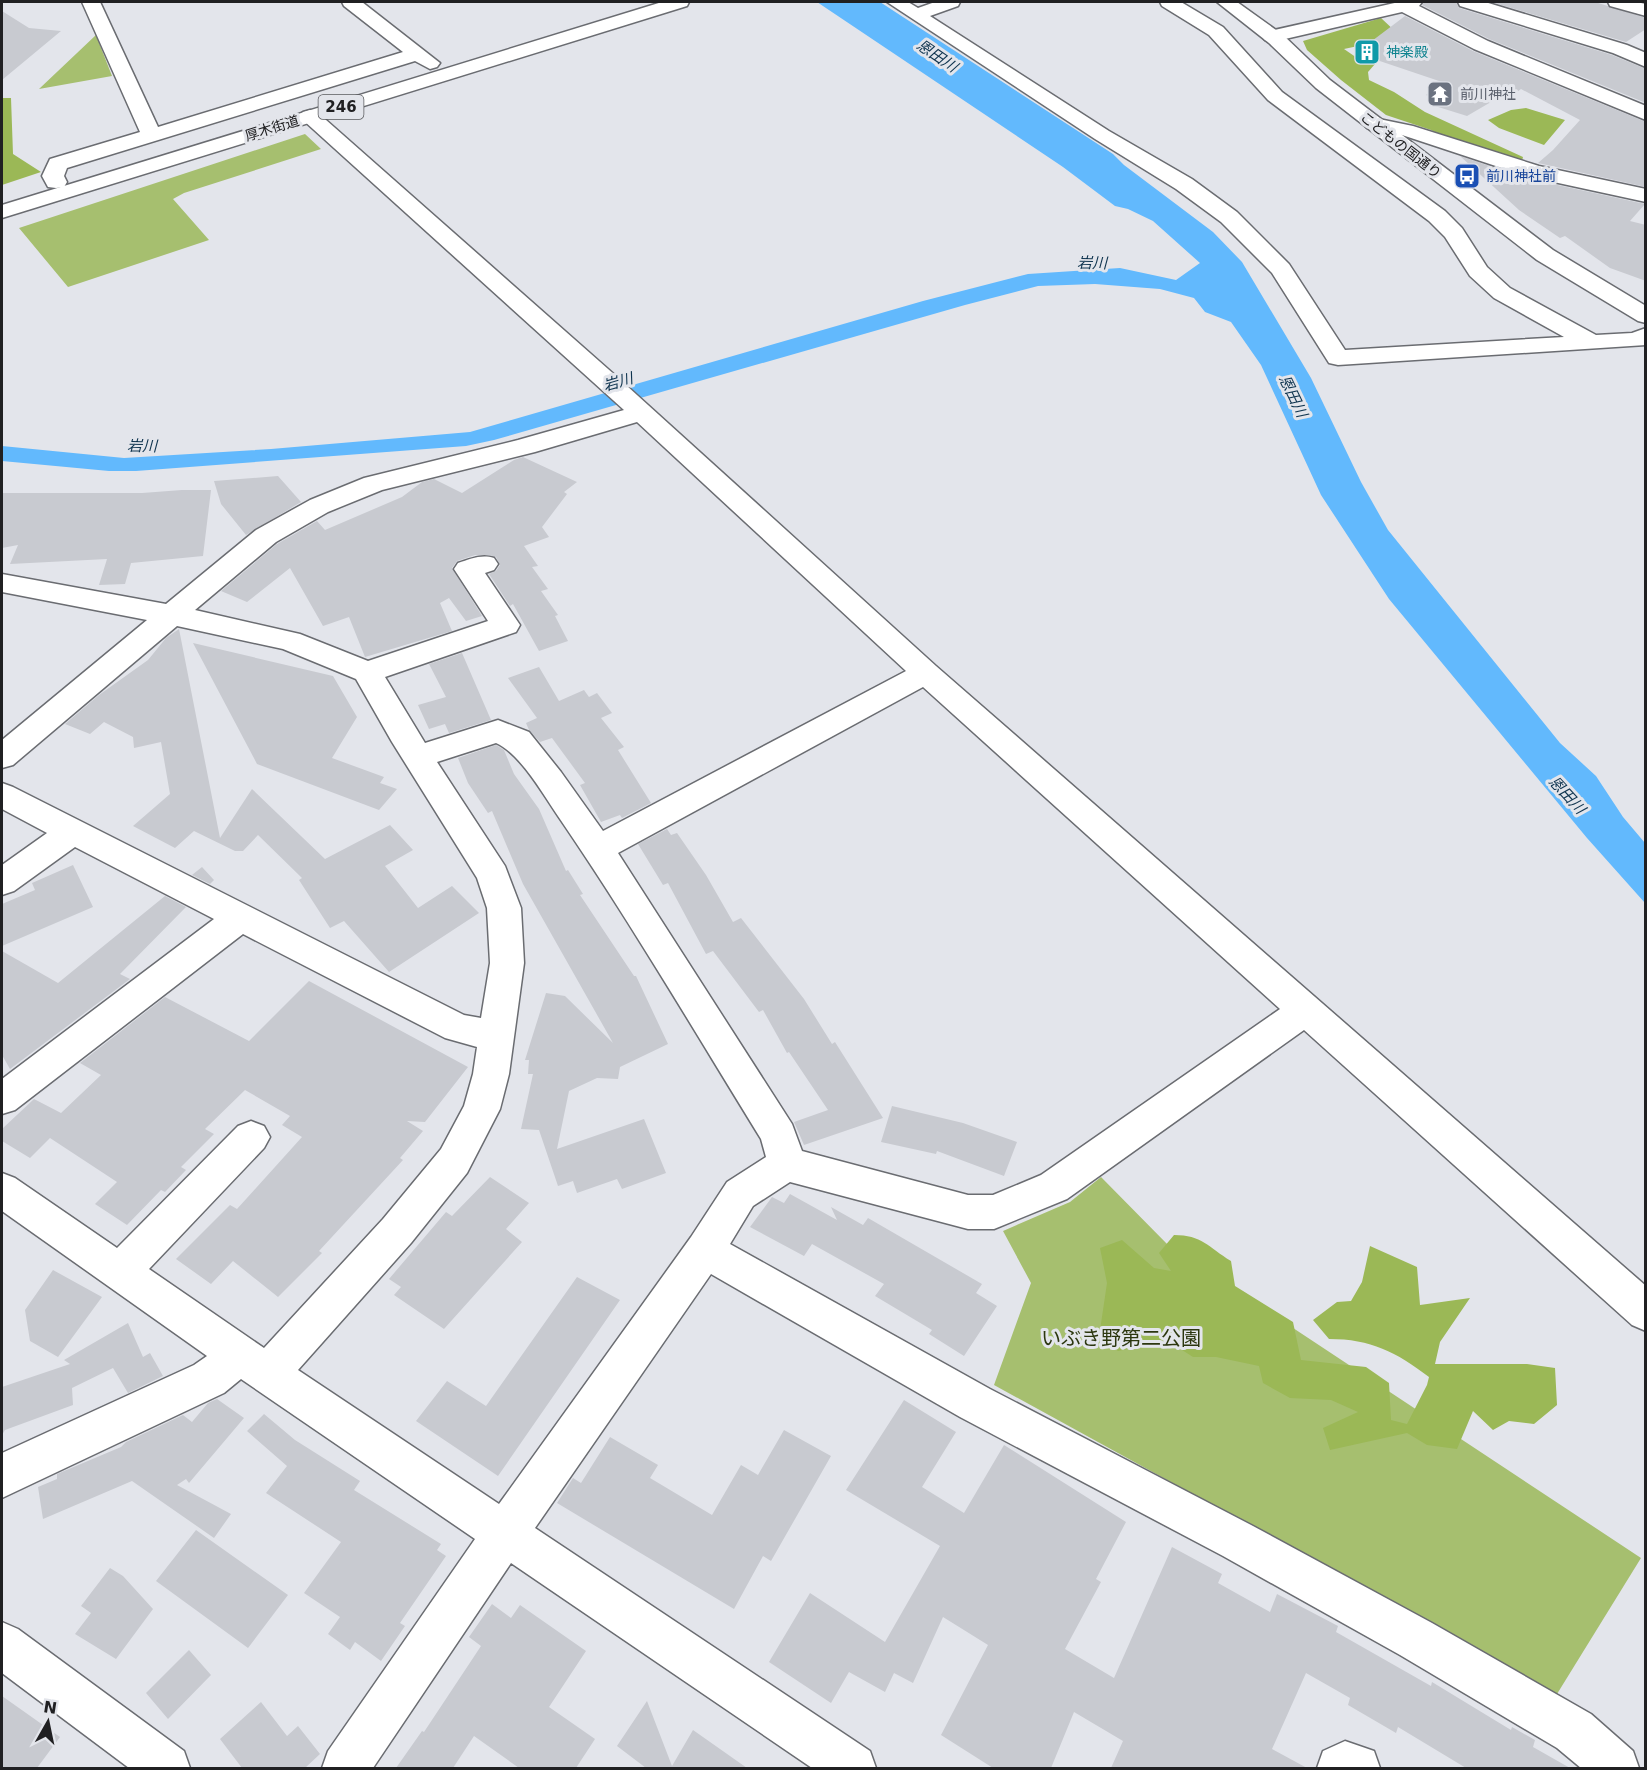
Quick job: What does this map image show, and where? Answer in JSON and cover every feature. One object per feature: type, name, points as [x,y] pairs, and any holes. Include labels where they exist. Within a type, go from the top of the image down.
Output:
[{"type":"main road","points":[[92,2],[151,134]]},
{"type":"main road","points":[[351,2],[435,66]]},
{"type":"main road","name":"厚木街道","points":[[2,199],[643,2]]},
{"type":"main road","name":"厚木街道","points":[[2,212],[680,2]]},
{"type":"main road","points":[[896,2],[918,14],[1093,129],[1184,184],[1229,216],[1281,269],[1338,358],[1589,341],[1638,340],[1646,335]]},
{"type":"main road","points":[[918,14],[951,2]]},
{"type":"main road","points":[[1169,2],[1216,31],[1275,96],[1437,216],[1454,233],[1478,271],[1502,293],[1589,341]]},
{"type":"main road","name":"こどもの国通り","points":[[1226,2],[1272,36],[1313,76],[1545,255],[1646,316]]},
{"type":"main road","points":[[1334,2],[1355,18]]},
{"type":"main road","points":[[1467,2],[1620,49],[1646,61]]},
{"type":"main road","points":[[1617,2],[1646,10]]},
{"type":"main road","points":[[1272,36],[1409,4],[1481,45],[1646,114]]},
{"type":"main road","points":[[56,182],[53,176],[58,164],[417,54]]},
{"type":"main road","points":[[310,116],[629,402],[926,673],[1646,1312]]},
{"type":"main road","points":[[1374,124],[1406,130],[1534,171],[1646,196]]},
{"type":"main road","points":[[2,757],[266,536],[344,494],[398,476],[526,446],[629,402]]},
{"type":"main road","points":[[367,672],[506,626],[468,569]]},
{"type":"main road","points":[[2,583],[173,615],[290,641],[367,672],[493,875],[504,908],[507,963],[491,1074],[482,1109],[454,1161],[397,1231],[254,1364],[209,1379],[2,1477]]},
{"type":"main road","points":[[598,849],[926,673]]},
{"type":"main road","points":[[418,756],[498,731],[519,740],[598,849],[780,1135],[786,1164]]},
{"type":"main road","points":[[2,795],[457,1028],[496,1036]]},
{"type":"main road","points":[[2,882],[73,831]]},
{"type":"main road","points":[[2,1099],[241,917]]},
{"type":"main road","points":[[345,1768],[505,1533],[705,1250],[740,1194],[786,1164],[968,1212],[994,1212],[1054,1187],[1305,1010]]},
{"type":"main road","points":[[121,1271],[251,1137]]},
{"type":"main road","points":[[2,1190],[254,1364],[853,1768]]},
{"type":"main road","points":[[705,1250],[975,1403],[1238,1541],[1416,1640],[1574,1731],[1616,1768]]},
{"type":"main road","points":[[2,1645],[167,1768]]},
{"type":"main road","points":[[1340,1768],[1345,1765],[1357,1768]]},
{"type":"green space","points":[[1381,18],[1412,47],[1372,43],[1344,49],[1360,60],[1375,64],[1368,72],[1369,80],[1394,92],[1425,112],[1523,157],[1522,161],[1450,140],[1431,130],[1386,115],[1307,50],[1303,41]]},
{"type":"green space","points":[[96,35],[112,76],[39,89]]},
{"type":"green space","points":[[2,98],[11,98],[13,154],[41,172],[2,185]]},
{"type":"green space","points":[[1526,108],[1565,120],[1544,145],[1499,128],[1488,120],[1511,110]]},
{"type":"green space","points":[[305,134],[321,149],[184,193],[173,199],[209,240],[68,287],[19,228]]},
{"type":"green space","name":"いぶき野第二公園","points":[[1101,1177],[1169,1246],[1641,1558],[1557,1694],[994,1385],[1031,1283],[1003,1231],[1070,1202]]},
{"type":"green space","points":[[1174,1235],[1198,1240],[1231,1261],[1235,1286],[1293,1322],[1301,1360],[1366,1367],[1389,1383],[1391,1420],[1407,1424],[1429,1377],[1394,1354],[1370,1344],[1329,1339],[1313,1320],[1337,1302],[1351,1301],[1362,1282],[1370,1246],[1417,1267],[1420,1305],[1470,1298],[1440,1342],[1435,1364],[1527,1364],[1555,1368],[1557,1405],[1534,1424],[1509,1421],[1493,1430],[1473,1411],[1457,1449],[1427,1445],[1407,1433],[1330,1450],[1323,1428],[1358,1412],[1331,1400],[1290,1398],[1263,1383],[1259,1366],[1216,1357],[1193,1357],[1168,1341],[1118,1351],[1099,1337],[1107,1283],[1100,1248],[1122,1240],[1154,1268],[1171,1271],[1159,1253]]},
{"type":"water","name":"恩田川","points":[[817,2],[880,2],[1113,154],[1124,165],[1213,232],[1242,262],[1311,378],[1361,482],[1388,530],[1560,743],[1596,776],[1623,817],[1645,843],[1645,903],[1587,838],[1389,599],[1321,495],[1261,365],[1231,322],[1205,312],[1194,298],[1160,289],[1095,284],[1038,286],[466,446],[136,471],[109,471],[2,461],[2,446],[124,458],[271,449],[470,432],[923,301],[1028,274],[1120,268],[1176,280],[1200,263],[1153,221],[1128,209],[1115,206],[1063,167]]},
{"type":"building","points":[[1424,2],[1456,2],[1459,8],[1612,55],[1646,69],[1646,103],[1489,39],[1422,5]]},
{"type":"building","points":[[1491,2],[1595,2],[1646,18],[1646,29],[1626,42]]},
{"type":"building","points":[[2,11],[29,28],[61,31],[2,80]]},
{"type":"building","points":[[1405,16],[1473,51],[1646,122],[1646,187],[1538,163],[1580,120],[1521,89],[1509,98],[1503,95],[1467,116],[1435,106],[1440,101],[1426,95],[1442,82],[1356,53]]},
{"type":"building","points":[[1460,156],[1525,178],[1645,204],[1630,221],[1646,225],[1646,281],[1610,268],[1565,236],[1560,238],[1519,210]]},
{"type":"building","points":[[523,457],[577,482],[564,492],[567,494],[542,527],[549,537],[524,546],[538,566],[532,567],[548,589],[541,591],[558,615],[555,616],[568,641],[539,651],[513,604],[510,606],[489,574],[496,571],[500,565],[496,557],[489,555],[475,555],[457,561],[452,568],[482,616],[466,621],[449,598],[440,603],[452,631],[365,657],[349,617],[323,626],[290,568],[247,602],[221,591],[277,544],[317,521],[325,530],[402,497],[422,482],[434,479],[462,493],[514,460]]},
{"type":"building","points":[[278,476],[301,502],[246,535],[221,504],[214,481]]},
{"type":"building","points":[[211,490],[203,556],[131,563],[125,584],[99,585],[107,559],[10,564],[18,545],[2,548],[2,493],[142,493]]},
{"type":"building","points":[[179,629],[220,838],[252,789],[325,859],[390,825],[413,850],[385,866],[418,908],[452,886],[479,913],[389,972],[344,921],[330,928],[299,880],[302,878],[258,835],[243,851],[235,851],[194,831],[175,848],[133,826],[170,794],[161,742],[134,748],[133,737],[104,722],[90,734],[65,724],[99,695],[148,660],[166,638]]},
{"type":"building","points":[[193,643],[333,676],[357,717],[332,758],[384,777],[380,783],[397,789],[379,810],[257,764]]},
{"type":"building","points":[[462,653],[491,720],[449,733],[445,724],[429,729],[418,705],[446,697],[429,664]]},
{"type":"building","points":[[539,667],[559,701],[584,690],[589,697],[597,693],[612,713],[601,718],[624,747],[618,750],[651,803],[622,818],[620,815],[601,822],[580,785],[585,783],[552,738],[540,742],[529,730],[526,723],[537,718],[508,678]]},
{"type":"building","points":[[496,745],[504,750],[514,774],[539,809],[566,871],[568,870],[583,894],[580,895],[636,976],[668,1044],[620,1067],[618,1079],[597,1078],[569,1091],[557,1149],[644,1119],[666,1173],[622,1189],[617,1179],[577,1193],[573,1181],[558,1186],[539,1130],[521,1129],[533,1074],[528,1074],[529,1060],[525,1060],[546,993],[565,996],[613,1043],[523,884],[492,811],[488,813],[468,783],[458,758]]},
{"type":"building","points":[[667,829],[671,835],[677,833],[706,875],[733,922],[741,918],[804,999],[832,1044],[835,1042],[883,1118],[804,1145],[794,1122],[828,1110],[789,1052],[787,1053],[763,1010],[759,1012],[713,951],[706,954],[668,883],[663,885],[638,844]]},
{"type":"building","points":[[73,865],[93,907],[2,946],[2,904],[35,890],[32,883]]},
{"type":"building","points":[[202,867],[214,880],[210,884],[192,875]]},
{"type":"building","points":[[165,896],[186,907],[120,974],[130,979],[10,1069],[2,1055],[2,951],[58,983]]},
{"type":"building","points":[[309,981],[468,1067],[425,1122],[407,1121],[423,1131],[400,1158],[403,1160],[319,1251],[322,1253],[278,1297],[233,1261],[211,1284],[176,1259],[230,1205],[237,1209],[302,1137],[282,1125],[290,1116],[245,1090],[205,1129],[214,1134],[181,1167],[186,1170],[165,1192],[161,1190],[127,1225],[95,1204],[117,1182],[50,1138],[30,1158],[2,1141],[2,1129],[34,1099],[61,1113],[101,1075],[80,1063],[165,997],[249,1041]]},
{"type":"building","points":[[892,1106],[963,1123],[1017,1142],[1004,1176],[937,1151],[936,1154],[881,1142]]},
{"type":"building","points":[[490,1177],[529,1203],[506,1229],[522,1242],[444,1329],[394,1295],[401,1287],[389,1279],[446,1212],[452,1216]]},
{"type":"building","points":[[790,1194],[837,1220],[831,1207],[863,1225],[868,1218],[982,1284],[976,1293],[997,1306],[964,1356],[929,1334],[932,1330],[875,1296],[884,1284],[812,1244],[804,1256],[750,1227],[772,1197],[784,1203]]},
{"type":"building","points":[[53,1270],[102,1297],[58,1357],[30,1341],[25,1310]]},
{"type":"building","points":[[577,1277],[620,1300],[498,1476],[416,1421],[447,1381],[486,1406]]},
{"type":"building","points":[[128,1323],[143,1357],[150,1353],[163,1376],[128,1393],[113,1368],[72,1388],[73,1405],[5,1430],[2,1435],[2,1387],[70,1364],[64,1360]]},
{"type":"building","points":[[217,1399],[244,1418],[189,1483],[186,1479],[177,1485],[231,1514],[214,1538],[132,1481],[43,1519],[38,1487],[57,1479],[57,1474],[121,1447],[126,1442],[183,1415],[192,1422],[208,1403]]},
{"type":"building","points":[[904,1400],[956,1432],[922,1487],[964,1513],[1004,1445],[1126,1522],[1096,1579],[1101,1582],[1065,1649],[1114,1678],[1172,1547],[1222,1574],[1218,1583],[1270,1612],[1277,1594],[1338,1626],[1336,1632],[1431,1686],[1432,1682],[1511,1730],[1512,1727],[1535,1740],[1533,1747],[1570,1768],[1466,1768],[1398,1727],[1396,1733],[1348,1705],[1350,1698],[1306,1673],[1272,1749],[1307,1768],[1111,1768],[1123,1741],[1074,1712],[1051,1768],[993,1768],[941,1735],[988,1645],[943,1617],[913,1683],[894,1673],[885,1692],[849,1672],[831,1703],[769,1662],[810,1593],[885,1642],[940,1546],[846,1490]]},
{"type":"building","points":[[264,1414],[295,1440],[360,1481],[354,1490],[441,1544],[437,1550],[446,1556],[400,1623],[405,1626],[381,1661],[355,1642],[350,1650],[328,1634],[340,1617],[304,1593],[341,1542],[266,1493],[287,1466],[247,1431]]},
{"type":"building","points":[[784,1430],[831,1456],[771,1561],[763,1556],[734,1609],[557,1503],[573,1478],[581,1483],[610,1437],[658,1465],[650,1478],[712,1515],[741,1465],[758,1475]]},
{"type":"building","points":[[196,1530],[288,1595],[248,1648],[156,1581]]},
{"type":"building","points":[[110,1568],[123,1576],[153,1609],[116,1659],[75,1634],[91,1613],[81,1606]]},
{"type":"building","points":[[492,1604],[511,1618],[520,1605],[586,1651],[549,1707],[595,1739],[576,1768],[519,1768],[474,1736],[453,1768],[396,1768],[422,1731],[424,1732],[481,1646],[469,1637]]},
{"type":"building","points":[[189,1650],[211,1675],[168,1719],[146,1693]]},
{"type":"building","points":[[2,1696],[60,1737],[37,1768],[2,1768]]},
{"type":"building","points":[[647,1701],[672,1766],[693,1730],[747,1768],[646,1768],[617,1746]]},
{"type":"building","points":[[261,1702],[287,1736],[298,1726],[320,1754],[305,1768],[242,1768],[220,1739]]},
{"type":"place","name":"神楽殿","points":[[1367,52]]},
{"type":"place","name":"前川神社","points":[[1440,94]]},
{"type":"place","name":"前川神社前","points":[[1467,176]]},
{"type":"water label","name":"岩川","points":[[1092,263]]},
{"type":"water label","name":"岩川","points":[[618,382]]},
{"type":"water label","name":"岩川","points":[[142,446]]}]
